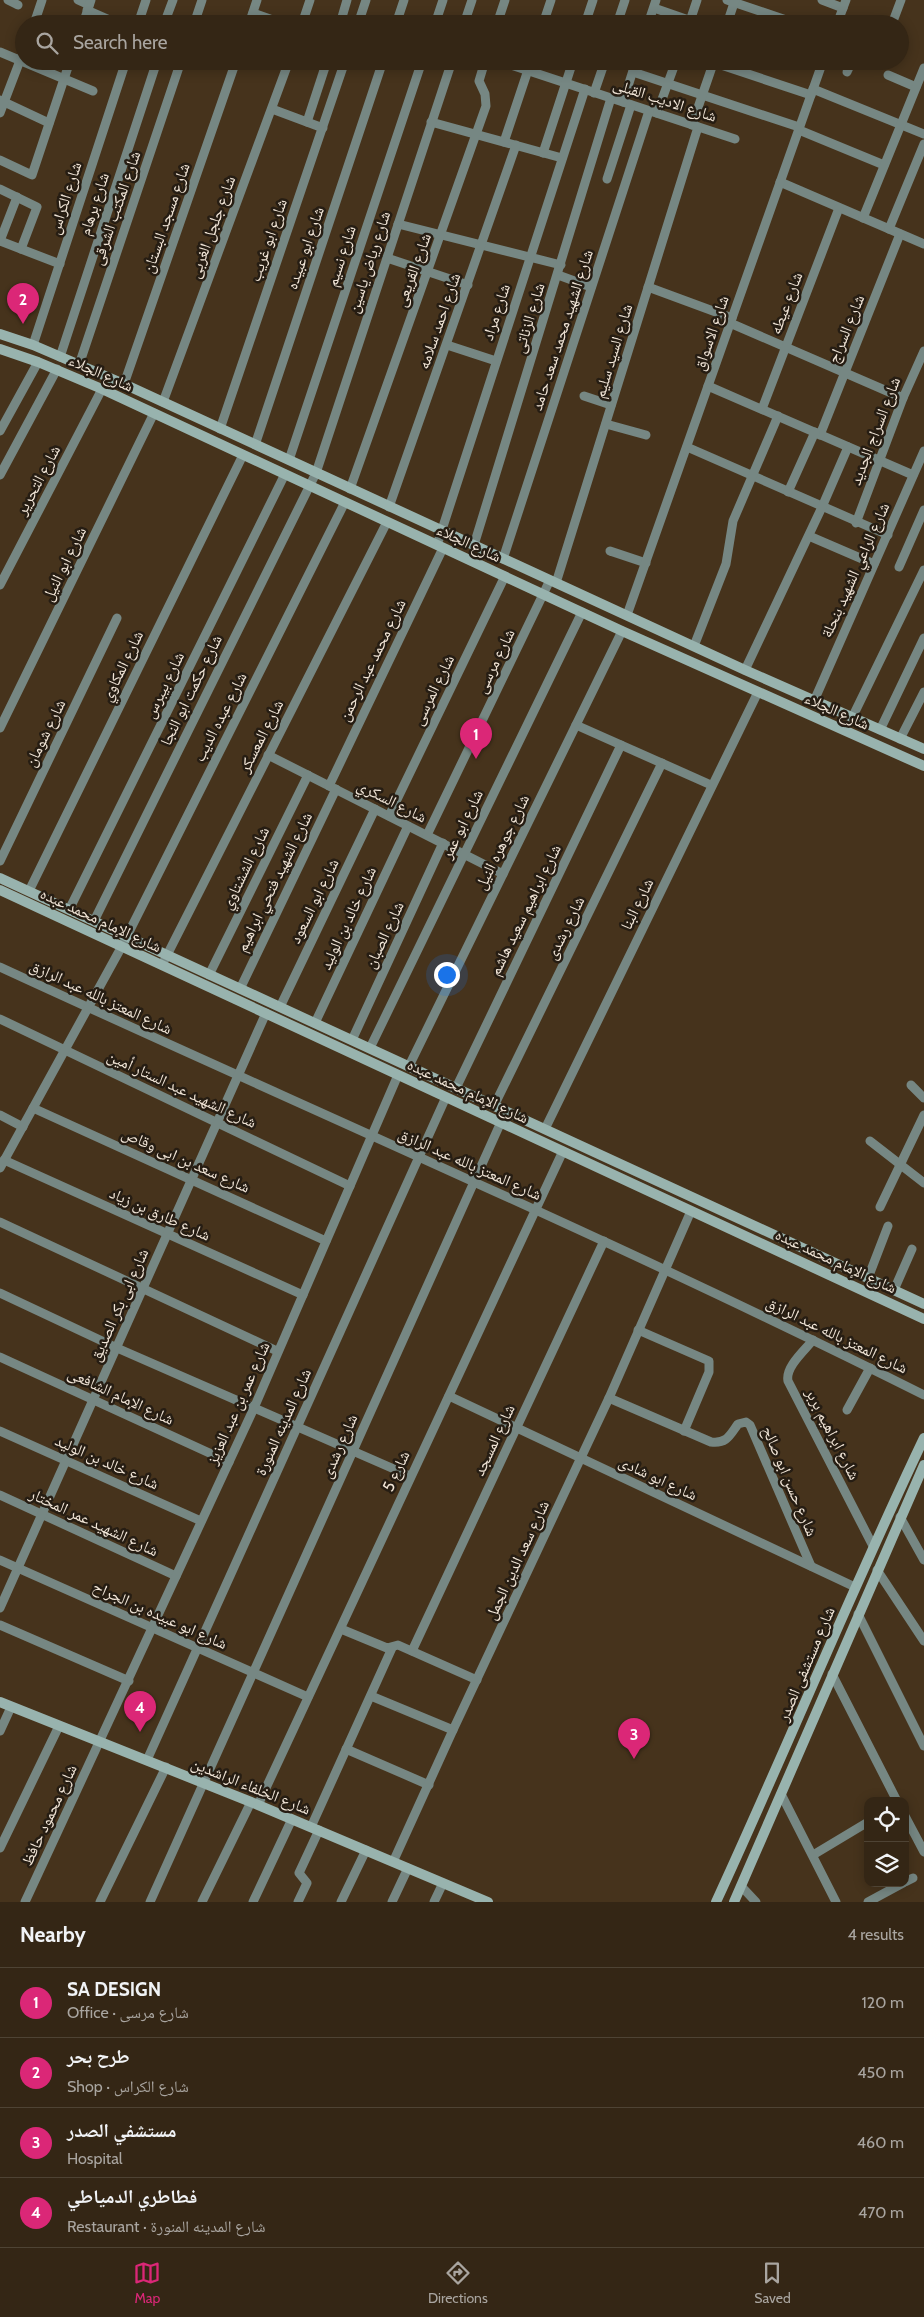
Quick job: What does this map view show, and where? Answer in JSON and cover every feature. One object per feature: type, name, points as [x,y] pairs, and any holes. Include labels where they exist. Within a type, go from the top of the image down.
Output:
[{"type":"main road","name":"شارع الجلاء","points":[[0,334],[33,345],[124,384],[745,670],[924,749]]},
{"type":"main road","name":"شارع الجلاء","points":[[0,349],[56,369],[102,389],[622,631],[924,766]]},
{"type":"main road","points":[[778,701],[784,687]]},
{"type":"main road","name":"شارع الإمام محمد عبده","points":[[0,878],[924,1304]]},
{"type":"main road","name":"شارع الإمام محمد عبده","points":[[0,890],[924,1319]]},
{"type":"main road","points":[[518,1130],[523,1119]]},
{"type":"main road","name":"شارع مستشفى الصدر","points":[[716,1902],[772,1779],[873,1546],[924,1438]]},
{"type":"main road","name":"شارع مستشفى الصدر","points":[[734,1902],[924,1465]]},
{"type":"main road","name":"شارع الخلفاء الراشدين","points":[[0,1702],[315,1828],[488,1902]]},
{"type":"street","points":[[8,0],[18,5]]},
{"type":"street","points":[[37,15],[42,0]]},
{"type":"street","points":[[78,0],[105,15]]},
{"type":"street","points":[[141,15],[146,0]]},
{"type":"street","points":[[167,15],[173,0]]},
{"type":"street","points":[[197,15],[202,0]]},
{"type":"street","points":[[257,0],[252,13],[258,15]]},
{"type":"street","points":[[305,15],[310,0]]},
{"type":"street","points":[[343,15],[347,0]]},
{"type":"street","points":[[361,15],[366,0]]},
{"type":"street","points":[[399,15],[404,0]]},
{"type":"street","points":[[438,15],[442,0]]},
{"type":"street","points":[[467,15],[472,0]]},
{"type":"street","points":[[500,15],[505,0]]},
{"type":"street","points":[[547,15],[551,0]]},
{"type":"street","points":[[588,15],[592,0]]},
{"type":"street","points":[[620,15],[625,0]]},
{"type":"street","points":[[693,15],[698,0]]},
{"type":"street","points":[[822,0],[844,4]]},
{"type":"street","points":[[895,15],[901,0]]},
{"type":"street","points":[[729,15],[732,1],[772,15]]},
{"type":"street","points":[[655,4],[676,15]]},
{"type":"street","points":[[0,52],[15,58]]},
{"type":"street","points":[[863,218],[924,68]]},
{"type":"street","points":[[0,113],[2,101],[16,70]]},
{"type":"street","points":[[44,70],[93,91]]},
{"type":"street","points":[[0,160],[32,175],[67,70]]},
{"type":"street","name":"شارع الكراس","points":[[33,345],[123,70]]},
{"type":"street","name":"شارع برهام","points":[[60,356],[154,70]]},
{"type":"street","name":"شارع المكتب الشرقى","points":[[79,365],[178,70]]},
{"type":"street","name":"شارع مسجد البستان","points":[[124,384],[233,70]]},
{"type":"street","name":"شارع جلجل الغربى","points":[[163,402],[285,70]]},
{"type":"street","points":[[307,122],[324,70]]},
{"type":"street","name":"شارع ابو غريب","points":[[220,429],[342,70]]},
{"type":"street","name":"شارع ابو عبيده","points":[[255,445],[381,70]]},
{"type":"street","name":"شارع نسيم","points":[[289,460],[419,70]]},
{"type":"street","name":"شارع رياض ياسين","points":[[316,473],[449,70]]},
{"type":"street","name":"شارع القريعى","points":[[350,489],[486,106],[486,98],[479,81],[482,70]]},
{"type":"street","name":"شارع الاديب القبلى","points":[[525,70],[735,139]]},
{"type":"street","points":[[543,153],[569,70]]},
{"type":"street","points":[[594,93],[602,70]]},
{"type":"street","name":"شارع الشهيد محمد سعد حامد","points":[[502,559],[592,287],[653,112],[668,84],[673,70]]},
{"type":"street","name":"شارع السيد سليم","points":[[553,582],[606,424],[648,287],[710,70]]},
{"type":"street","points":[[739,70],[812,92],[924,134]]},
{"type":"street","name":"شارع الاسواق","points":[[627,615],[820,70]]},
{"type":"street","points":[[504,142],[528,71]]},
{"type":"street","points":[[607,179],[627,104],[632,72],[799,128],[884,165]]},
{"type":"street","points":[[888,75],[916,87]]},
{"type":"street","name":"شارع مراد","points":[[440,546],[442,531],[585,89]]},
{"type":"street","name":"شارع الزناتى","points":[[474,545],[611,98]]},
{"type":"street","points":[[2,101],[49,123]]},
{"type":"street","points":[[272,109],[323,128]]},
{"type":"street","points":[[431,122],[562,158]]},
{"type":"street","points":[[888,229],[924,144]]},
{"type":"street","name":"شارع احمد سلامه","points":[[389,506],[516,145]]},
{"type":"street","points":[[780,182],[924,244]]},
{"type":"street","points":[[0,189],[37,206],[21,249]]},
{"type":"street","points":[[17,197],[0,241],[60,264]]},
{"type":"street","name":"شارع عيطه","points":[[762,409],[840,208]]},
{"type":"street","points":[[398,224],[561,265]]},
{"type":"street","name":"شارع السراج","points":[[788,492],[845,373],[900,234]]},
{"type":"street","points":[[386,258],[468,285]]},
{"type":"street","points":[[558,274],[592,287]]},
{"type":"street","points":[[648,287],[731,321],[904,398]]},
{"type":"street","points":[[447,345],[496,361]]},
{"type":"street","name":"شارع السراج الجديد","points":[[856,523],[924,351]]},
{"type":"street","points":[[0,431],[38,362]]},
{"type":"street","points":[[0,475],[56,369]]},
{"type":"street","points":[[708,386],[913,476]]},
{"type":"street","name":"شارع التحرير","points":[[0,585],[102,389]]},
{"type":"street","points":[[584,396],[611,405]]},
{"type":"street","name":"شارع ابو النيل","points":[[0,728],[154,413]]},
{"type":"street","points":[[694,646],[726,564],[733,521],[778,416]]},
{"type":"street","points":[[606,424],[646,435]]},
{"type":"street","points":[[687,447],[856,523],[888,535]]},
{"type":"street","points":[[745,670],[809,536],[848,447]]},
{"type":"street","name":"شارع الراعي الشهيد بنحلة","points":[[814,701],[924,451]]},
{"type":"street","name":"شارع المكاوي","points":[[29,891],[243,455]]},
{"type":"street","name":"شارع حكمت ابو النجا","points":[[94,921],[316,473]]},
{"type":"street","name":"شارع بيبرس","points":[[69,910],[286,474]]},
{"type":"street","name":"شارع عبده الديب","points":[[2,1164],[122,946],[345,502]]},
{"type":"street","points":[[898,567],[924,510]]},
{"type":"street","name":"شارع المعسكر","points":[[162,965],[387,522]]},
{"type":"street","points":[[809,536],[874,564]]},
{"type":"street","name":"شارع محمد عبد الرحمن","points":[[332,787],[440,546]]},
{"type":"street","points":[[610,551],[646,562]]},
{"type":"street","points":[[852,718],[924,570]]},
{"type":"street","name":"شارع المرسى","points":[[389,816],[505,576]]},
{"type":"street","name":"شارع مرسى","points":[[427,835],[543,594],[553,582]]},
{"type":"street","name":"شارع ابو عمر","points":[[370,1048],[582,612]]},
{"type":"street","name":"شارع شومان","points":[[0,861],[117,618]]},
{"type":"street","name":"شارع جوهره النيل","points":[[409,1066],[622,631]]},
{"type":"street","points":[[880,730],[924,638]]},
{"type":"street","name":"شارع البنا","points":[[545,1129],[711,785],[758,692]]},
{"type":"street","points":[[900,739],[924,692]]},
{"type":"street","points":[[576,725],[711,785]]},
{"type":"street","name":"شارع ابراهيم سعيد هاشم","points":[[456,1088],[621,745]]},
{"type":"street","name":"شارع السكري","points":[[268,755],[503,874]]},
{"type":"street","name":"شارع رشدى","points":[[494,1106],[662,763]]},
{"type":"street","name":"شارع الششتاوي","points":[[210,974],[308,775]]},
{"type":"street","name":"شارع الشهيد فتحي ابراهيم","points":[[240,989],[332,787]]},
{"type":"street","name":"شارع ابو السعود","points":[[280,1007],[375,809]]},
{"type":"street","name":"شارع خالد بن الوليد","points":[[315,1023],[408,826]]},
{"type":"street","name":"شارع الصبان","points":[[352,1040],[443,843]]},
{"type":"street","name":"شارع المعتز بالله عبد الرازق","points":[[0,967],[604,1240],[924,1395]]},
{"type":"street","name":"شارع ابى بكر الصديق","points":[[0,1608],[266,1013]]},
{"type":"street","name":"شارع الشهيد عبد الستار أمين","points":[[0,1019],[350,1186]]},
{"type":"street","name":"شارع عمر بن عبد العزيز","points":[[100,1742],[254,1408],[277,1351],[398,1075]]},
{"type":"street","points":[[911,1085],[924,1098]]},
{"type":"street","name":"شارع المدينه المنورة","points":[[147,1760],[446,1097]]},
{"type":"street","name":"شارع سعد بن ابى وقاص","points":[[33,1108],[326,1241]]},
{"type":"street","points":[[880,1207],[924,1115]]},
{"type":"street","points":[[0,1116],[23,1127]]},
{"type":"street","name":"شارع رشدى","points":[[150,1902],[501,1122]]},
{"type":"street","points":[[870,1141],[924,1182]]},
{"type":"street","name":"شارع 5","points":[[202,1902],[255,1804],[341,1629],[410,1476],[563,1151]]},
{"type":"street","name":"شارع طارق بن زياد","points":[[2,1164],[168,1234],[303,1295]]},
{"type":"street","name":"شارع سعد الدين الجمل","points":[[394,1862],[453,1730],[582,1459],[691,1211]]},
{"type":"street","points":[[0,1222],[277,1351]]},
{"type":"street","points":[[868,1278],[888,1226]]},
{"type":"street","name":"شارع المسجد","points":[[412,1651],[604,1240]]},
{"type":"street","points":[[894,1290],[912,1249]]},
{"type":"street","points":[[0,1293],[116,1348],[410,1476]]},
{"type":"street","points":[[609,1398],[684,1431],[709,1372],[709,1361],[638,1330]]},
{"type":"street","name":"شارع ابراهيم بربر","points":[[813,1340],[791,1368],[788,1381],[873,1546]]},
{"type":"street","name":"شارع الإمام الشافعى","points":[[0,1357],[229,1462]]},
{"type":"street","points":[[847,1410],[870,1368]]},
{"type":"street","name":"شارع ابو شادى","points":[[449,1396],[855,1587]]},
{"type":"street","name":"شارع حسن ابو صالح","points":[[684,1431],[711,1442],[722,1443],[727,1440],[738,1424],[746,1422],[750,1425],[811,1566]]},
{"type":"street","name":"شارع خالد بن الوليد","points":[[0,1431],[201,1521]]},
{"type":"street","name":"شارع الشهيد عمر المختار","points":[[0,1495],[176,1576]]},
{"type":"street","points":[[900,1517],[924,1560]]},
{"type":"street","name":"شارع ابو عبيده بن الجراح","points":[[0,1560],[308,1697]]},
{"type":"street","points":[[877,1570],[924,1641]]},
{"type":"street","points":[[858,1614],[924,1746]]},
{"type":"street","points":[[0,1625],[129,1681]]},
{"type":"street","points":[[341,1629],[387,1648],[398,1645],[477,1680]]},
{"type":"street","points":[[298,1902],[306,1883],[299,1873],[315,1828],[346,1749],[392,1648]]},
{"type":"street","points":[[832,1674],[895,1797]]},
{"type":"street","points":[[371,1696],[453,1730]]},
{"type":"street","points":[[0,1730],[11,1707]]},
{"type":"street","points":[[0,1848],[59,1726]]},
{"type":"street","name":"شارع محمود حافظ","points":[[25,1902],[100,1742]]},
{"type":"street","points":[[346,1749],[429,1784]]},
{"type":"street","points":[[100,1902],[166,1767]]},
{"type":"street","points":[[781,1794],[836,1902]]},
{"type":"street","points":[[253,1902],[292,1819]]},
{"type":"street","points":[[813,1855],[864,1824]]},
{"type":"street","points":[[909,1824],[924,1852]]},
{"type":"street","points":[[341,1902],[366,1850]]},
{"type":"street","points":[[392,1902],[408,1868]]},
{"type":"street","points":[[434,1902],[443,1883]]},
{"type":"street","points":[[741,1886],[756,1902]]},
{"type":"street","points":[[868,1902],[896,1887]]},
{"type":"place","name":"طرح بحر","points":[[23,324]]},
{"type":"place","name":"SA DESIGN","points":[[476,759]]},
{"type":"place","name":"فطاطري الدمياطي","points":[[140,1732]]},
{"type":"place","name":"مستشفي الصدر","points":[[634,1759]]}]
